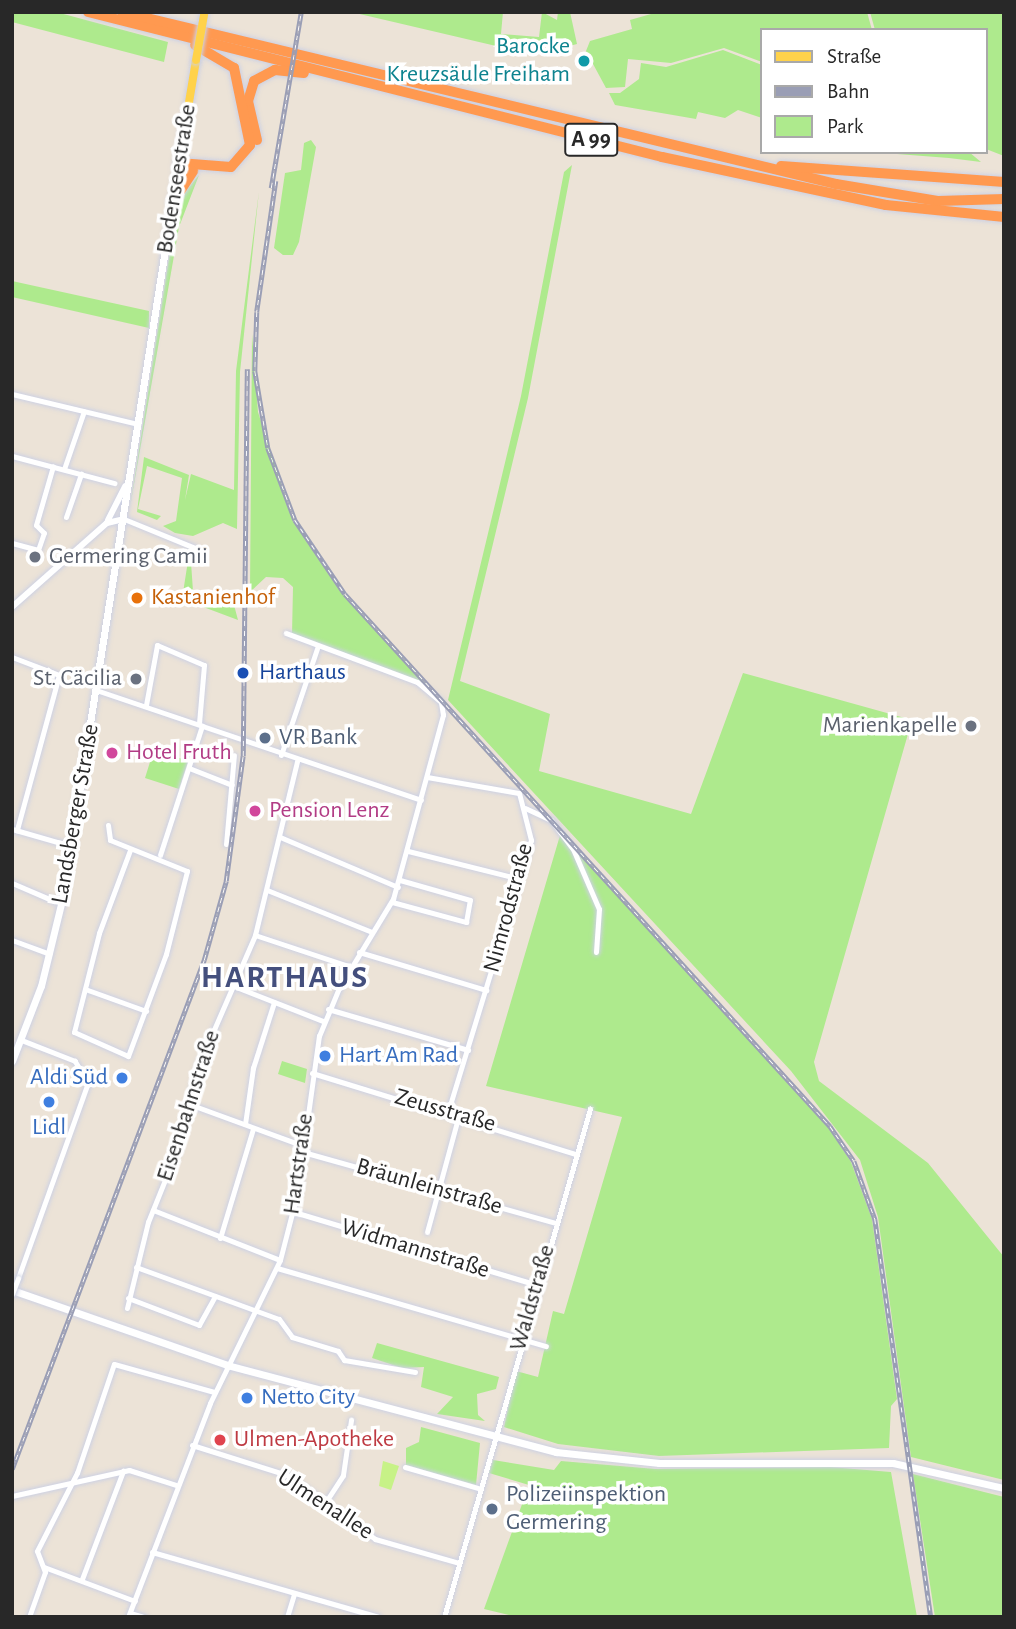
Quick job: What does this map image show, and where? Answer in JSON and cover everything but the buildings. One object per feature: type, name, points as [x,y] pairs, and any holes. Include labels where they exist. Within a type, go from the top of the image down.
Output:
[{"type":"highway","name":"A 99","points":[[88,12],[662,157],[886,205],[965,214]]},
{"type":"highway","name":"A 99","points":[[121,12],[753,164]]},
{"type":"highway","points":[[143,12],[169,25]]},
{"type":"highway","points":[[156,30],[220,56],[235,71],[249,149],[231,167],[208,170]]},
{"type":"highway","points":[[178,166],[232,173],[253,156],[257,137],[248,101],[257,78],[275,70],[326,74]]},
{"type":"highway","points":[[753,164],[1004,182]]},
{"type":"highway","points":[[753,164],[911,198],[1004,199]]},
{"type":"highway","points":[[173,202],[194,168]]},
{"type":"highway","points":[[965,214],[1004,210]]},
{"type":"highway","points":[[965,214],[1004,216]]},
{"type":"main road","name":"Bodenseestraße","points":[[153,345],[178,166],[204,13]]},
{"type":"main road","name":"Landsberger Straße","points":[[12,1061],[50,954],[71,846],[153,345]]},
{"type":"main road","points":[[12,1292],[227,1364],[495,1438],[647,1462],[893,1463],[1004,1488]]},
{"type":"street","points":[[12,394],[139,424]]},
{"type":"street","points":[[64,468],[84,411]]},
{"type":"street","points":[[12,456],[114,483]]},
{"type":"street","points":[[12,543],[38,550],[44,533],[36,525],[53,466]]},
{"type":"street","points":[[66,517],[81,474]]},
{"type":"street","points":[[12,607],[107,523],[130,475]]},
{"type":"street","points":[[107,523],[124,519],[195,548]]},
{"type":"street","points":[[281,755],[318,646],[286,633]]},
{"type":"street","points":[[146,705],[157,645],[204,665],[200,725],[189,768],[160,855]]},
{"type":"street","name":"Hartstraße","points":[[129,1615],[176,1485],[214,1392],[277,1268],[294,1212],[312,1073],[323,1021],[359,952],[392,902],[399,884],[427,777],[442,705],[417,682],[318,646]]},
{"type":"street","points":[[12,657],[59,676],[14,829],[71,846]]},
{"type":"street","points":[[96,690],[146,705],[297,761],[421,800]]},
{"type":"street","points":[[226,844],[234,755]]},
{"type":"street","name":"Eisenbahnstraße","points":[[127,1308],[153,1210],[189,1104],[231,985],[255,935],[297,761]]},
{"type":"street","points":[[189,768],[232,785]]},
{"type":"street","name":"Nimrodstraße","points":[[427,777],[519,793],[525,808],[531,844],[448,1111]]},
{"type":"street","points":[[525,808],[551,820],[573,849],[599,909],[596,952]]},
{"type":"street","points":[[108,825],[105,836],[131,850],[160,855],[187,875],[130,1055],[74,1035],[85,989],[131,850]]},
{"type":"street","points":[[280,837],[399,884],[471,901],[466,922],[392,902]]},
{"type":"street","points":[[408,851],[520,878]]},
{"type":"street","points":[[12,883],[54,901]]},
{"type":"street","points":[[267,890],[372,932]]},
{"type":"street","points":[[255,935],[351,967]]},
{"type":"street","points":[[12,940],[50,954]]},
{"type":"street","points":[[359,952],[486,990]]},
{"type":"street","points":[[231,985],[323,1021]]},
{"type":"street","points":[[85,989],[146,1011]]},
{"type":"street","points":[[245,1124],[253,1069],[274,1002]]},
{"type":"street","points":[[328,1009],[468,1050]]},
{"type":"street","points":[[12,1292],[88,1083],[75,1061],[21,1040]]},
{"type":"street","name":"Zeusstraße","points":[[312,1073],[459,1114],[576,1154]]},
{"type":"street","name":"Bräunleinstraße","points":[[189,1104],[304,1149],[555,1223]]},
{"type":"street","name":"Waldstraße","points":[[444,1617],[537,1285],[590,1109]]},
{"type":"street","points":[[427,1232],[459,1114]]},
{"type":"street","points":[[220,1238],[253,1129]]},
{"type":"street","points":[[153,1210],[279,1260]]},
{"type":"street","name":"Widmannstraße","points":[[294,1212],[537,1285]]},
{"type":"street","points":[[136,1266],[254,1312],[279,1319],[293,1338],[338,1351],[345,1360],[415,1372]]},
{"type":"street","points":[[277,1268],[521,1341],[546,1346]]},
{"type":"street","points":[[128,1298],[199,1325],[215,1296]]},
{"type":"street","points":[[29,1617],[44,1567],[37,1551],[73,1479],[115,1362],[214,1392]]},
{"type":"street","points":[[325,1503],[343,1475],[351,1420]]},
{"type":"street","name":"Ulmenallee","points":[[192,1445],[287,1475],[374,1539],[458,1563]]},
{"type":"street","points":[[405,1467],[481,1489]]},
{"type":"street","points":[[82,1578],[123,1471]]},
{"type":"street","points":[[12,1496],[73,1479],[123,1471],[176,1485]]},
{"type":"street","points":[[152,1552],[378,1617]]},
{"type":"street","points":[[44,1567],[82,1578],[135,1601]]},
{"type":"street","points":[[287,1617],[294,1594]]},
{"type":"street","points":[[129,1615],[144,1617]]},
{"type":"green space","points":[[12,12],[56,12],[168,42],[164,62],[12,22]]},
{"type":"green space","points":[[351,12],[503,12],[501,34],[539,37],[542,12],[557,20],[558,12],[570,12],[577,44],[534,55]]},
{"type":"green space","points":[[658,12],[867,12],[871,28],[760,28],[760,61],[724,48],[671,63],[628,59],[625,87],[606,88],[586,51],[590,41],[632,29],[630,20]]},
{"type":"green space","points":[[870,12],[1004,12],[1004,156],[988,150],[988,28],[874,28]]},
{"type":"green space","points":[[723,50],[760,64],[760,117],[738,110],[725,118],[698,112],[696,119],[615,105],[609,93],[620,93],[639,79],[641,63],[666,67]]},
{"type":"green space","points":[[311,140],[316,147],[299,242],[293,255],[283,255],[274,248],[285,173],[301,170],[304,143]]},
{"type":"green space","points":[[897,154],[971,154],[981,162]]},
{"type":"green space","points":[[572,165],[528,398],[460,681],[550,714],[539,771],[691,814],[743,673],[912,720],[814,1062],[819,1081],[928,1163],[1004,1257],[1004,1480],[911,1457],[878,1217],[860,1160],[791,1071],[448,700],[521,396],[564,172]]},
{"type":"green space","points":[[199,175],[179,227],[130,507],[173,232],[181,197]]},
{"type":"green space","points":[[259,191],[240,372],[237,529],[223,523],[193,536],[175,533],[163,526],[176,521],[182,478],[147,466],[138,509],[161,516],[157,520],[137,512],[144,457],[189,475],[185,500],[191,474],[234,490],[236,371]]},
{"type":"green space","points":[[12,281],[149,311],[149,328],[12,297]]},
{"type":"green space","points":[[252,334],[258,412],[293,521],[344,595],[427,685],[292,634],[293,587],[283,578],[266,577],[250,592]]},
{"type":"green space","points":[[190,548],[193,591],[234,605],[238,620],[182,599]]},
{"type":"green space","points":[[154,749],[188,761],[179,789],[145,778]]},
{"type":"green space","points":[[561,832],[829,1128],[851,1162],[872,1219],[897,1399],[891,1406],[889,1448],[659,1456],[558,1444],[504,1427],[516,1371],[538,1377],[553,1311],[564,1314],[622,1117],[486,1086]]},
{"type":"green space","points":[[282,1061],[307,1069],[305,1083],[278,1074]]},
{"type":"green space","points":[[377,1343],[499,1377],[496,1389],[477,1394],[478,1415],[485,1421],[437,1414],[453,1397],[421,1387],[424,1367],[402,1368],[372,1358]]},
{"type":"green space","points":[[421,1427],[480,1443],[476,1485],[406,1465],[406,1448],[419,1442]]},
{"type":"green space","points":[[493,1460],[554,1470],[561,1461],[656,1469],[830,1467],[891,1472],[917,1617],[517,1617],[484,1609],[529,1485],[489,1473]]},
{"type":"green space","points":[[383,1461],[399,1466],[391,1490],[379,1486]]},
{"type":"green space","points":[[913,1474],[1004,1497],[1004,1617],[935,1617]]},
{"type":"railway","points":[[271,188],[301,12]]},
{"type":"railway","points":[[276,181],[257,312],[255,371],[268,448],[295,520],[345,594],[830,1126],[854,1161],[875,1219],[931,1617]]},
{"type":"railway","points":[[12,1469],[204,960],[226,881],[243,756],[247,369]]},
{"type":"place","name":"Barocke Kreuzsäule Freiham","points":[[584,61]]},
{"type":"place","name":"Germering Camii","points":[[35,557]]},
{"type":"place","name":"Kastanienhof","points":[[137,598]]},
{"type":"place","name":"Harthaus","points":[[243,673]]},
{"type":"place","name":"St. Cäcilia","points":[[136,679]]},
{"type":"place","name":"Marienkapelle","points":[[971,726]]},
{"type":"place","name":"VR Bank","points":[[265,738]]},
{"type":"place","name":"Hotel Fruth","points":[[112,753]]},
{"type":"place","name":"Pension Lenz","points":[[255,811]]},
{"type":"place","name":"Hart Am Rad","points":[[325,1056]]},
{"type":"place","name":"Aldi Süd","points":[[122,1078]]},
{"type":"place","name":"Lidl","points":[[49,1102]]},
{"type":"place","name":"Netto City","points":[[247,1398]]},
{"type":"place","name":"Ulmen-Apotheke","points":[[220,1440]]},
{"type":"place","name":"Polizeiinspektion Germering","points":[[492,1509]]},
{"type":"district","name":"HARTHAUS","points":[[285,977]]}]
